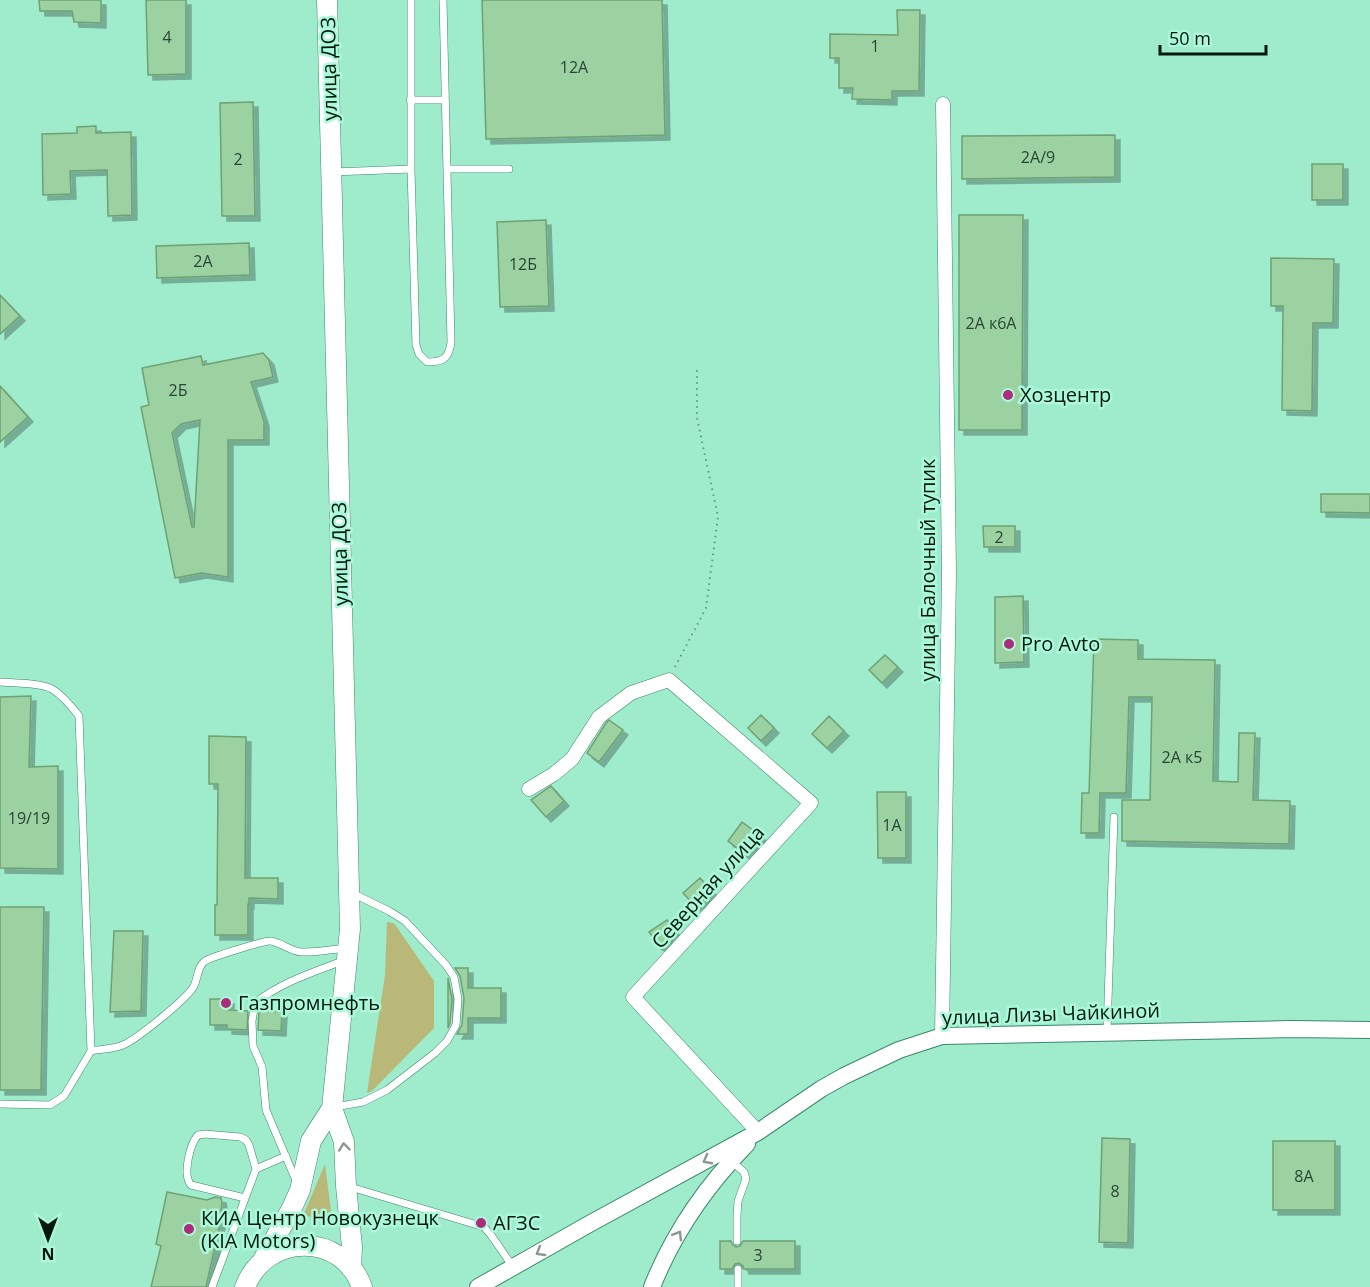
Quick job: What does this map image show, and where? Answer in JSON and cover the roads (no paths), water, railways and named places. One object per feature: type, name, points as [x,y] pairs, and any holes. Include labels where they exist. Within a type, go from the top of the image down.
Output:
[{"type":"main road","name":"улица ДОЗ","points":[[327,0],[350,929],[332,1108]]},
{"type":"main road","points":[[332,1108],[344,1142],[352,1247],[360,1281]]},
{"type":"main road","points":[[245,1287],[292,1208],[300,1190],[311,1142],[332,1108]]},
{"type":"main road","points":[[263,1260],[283,1249],[305,1245],[327,1250],[337,1256],[360,1281]]},
{"type":"street","name":"улица Балочный тупик","points":[[942,1036],[949,573],[943,104]]},
{"type":"street","name":"Северная улица","points":[[529,789],[554,774],[572,759],[599,717],[631,693],[669,680],[811,803],[633,997],[758,1132]]},
{"type":"street","name":"улица Лизы Чайкиной","points":[[758,1132],[844,1076],[899,1050],[942,1036],[1291,1029],[1370,1030]]},
{"type":"street","points":[[652,1287],[672,1245],[717,1176],[758,1132]]},
{"type":"street","points":[[478,1287],[758,1132]]},
{"type":"lane","points":[[411,0],[411,170],[416,345],[419,354],[427,362],[439,362],[446,358],[451,342],[443,0]]},
{"type":"lane","points":[[410,100],[445,100]]},
{"type":"lane","points":[[447,169],[509,169]]},
{"type":"lane","points":[[331,172],[411,170]]},
{"type":"lane","points":[[0,682],[53,689],[73,707],[79,716],[91,1050],[64,1096],[50,1105],[0,1104]]},
{"type":"lane","points":[[1107,1032],[1114,817]]},
{"type":"lane","points":[[332,1108],[363,1102],[387,1090],[447,1041],[456,1025],[457,1016],[458,999],[454,977],[446,965],[405,921],[349,892]]},
{"type":"lane","points":[[91,1050],[121,1046],[144,1032],[184,998],[194,986],[198,972],[205,962],[270,940],[291,950],[302,952],[348,954]]},
{"type":"lane","points":[[300,1190],[266,1110],[262,1067],[253,1046],[252,1021],[255,1003],[283,984],[348,954]]},
{"type":"lane","points":[[212,1287],[245,1198],[256,1168],[246,1140],[240,1137],[198,1135],[193,1140],[186,1173],[187,1181],[191,1185],[245,1198]]},
{"type":"lane","points":[[256,1168],[286,1156]]},
{"type":"lane","points":[[730,1161],[744,1172],[746,1179],[738,1201],[737,1241]]},
{"type":"lane","points":[[346,1186],[484,1227],[513,1267]]},
{"type":"lane","points":[[738,1269],[738,1287]]},
{"type":"place","name":"Хозцентр","points":[[1008,395]]},
{"type":"place","name":"Pro Аvto","points":[[1009,644]]},
{"type":"place","name":"Газпромнефть","points":[[226,1003]]},
{"type":"place","name":"АГЗС","points":[[481,1223]]},
{"type":"place","name":"КИА Центр Новокузнецк (KIA Motors)","points":[[189,1229]]}]
